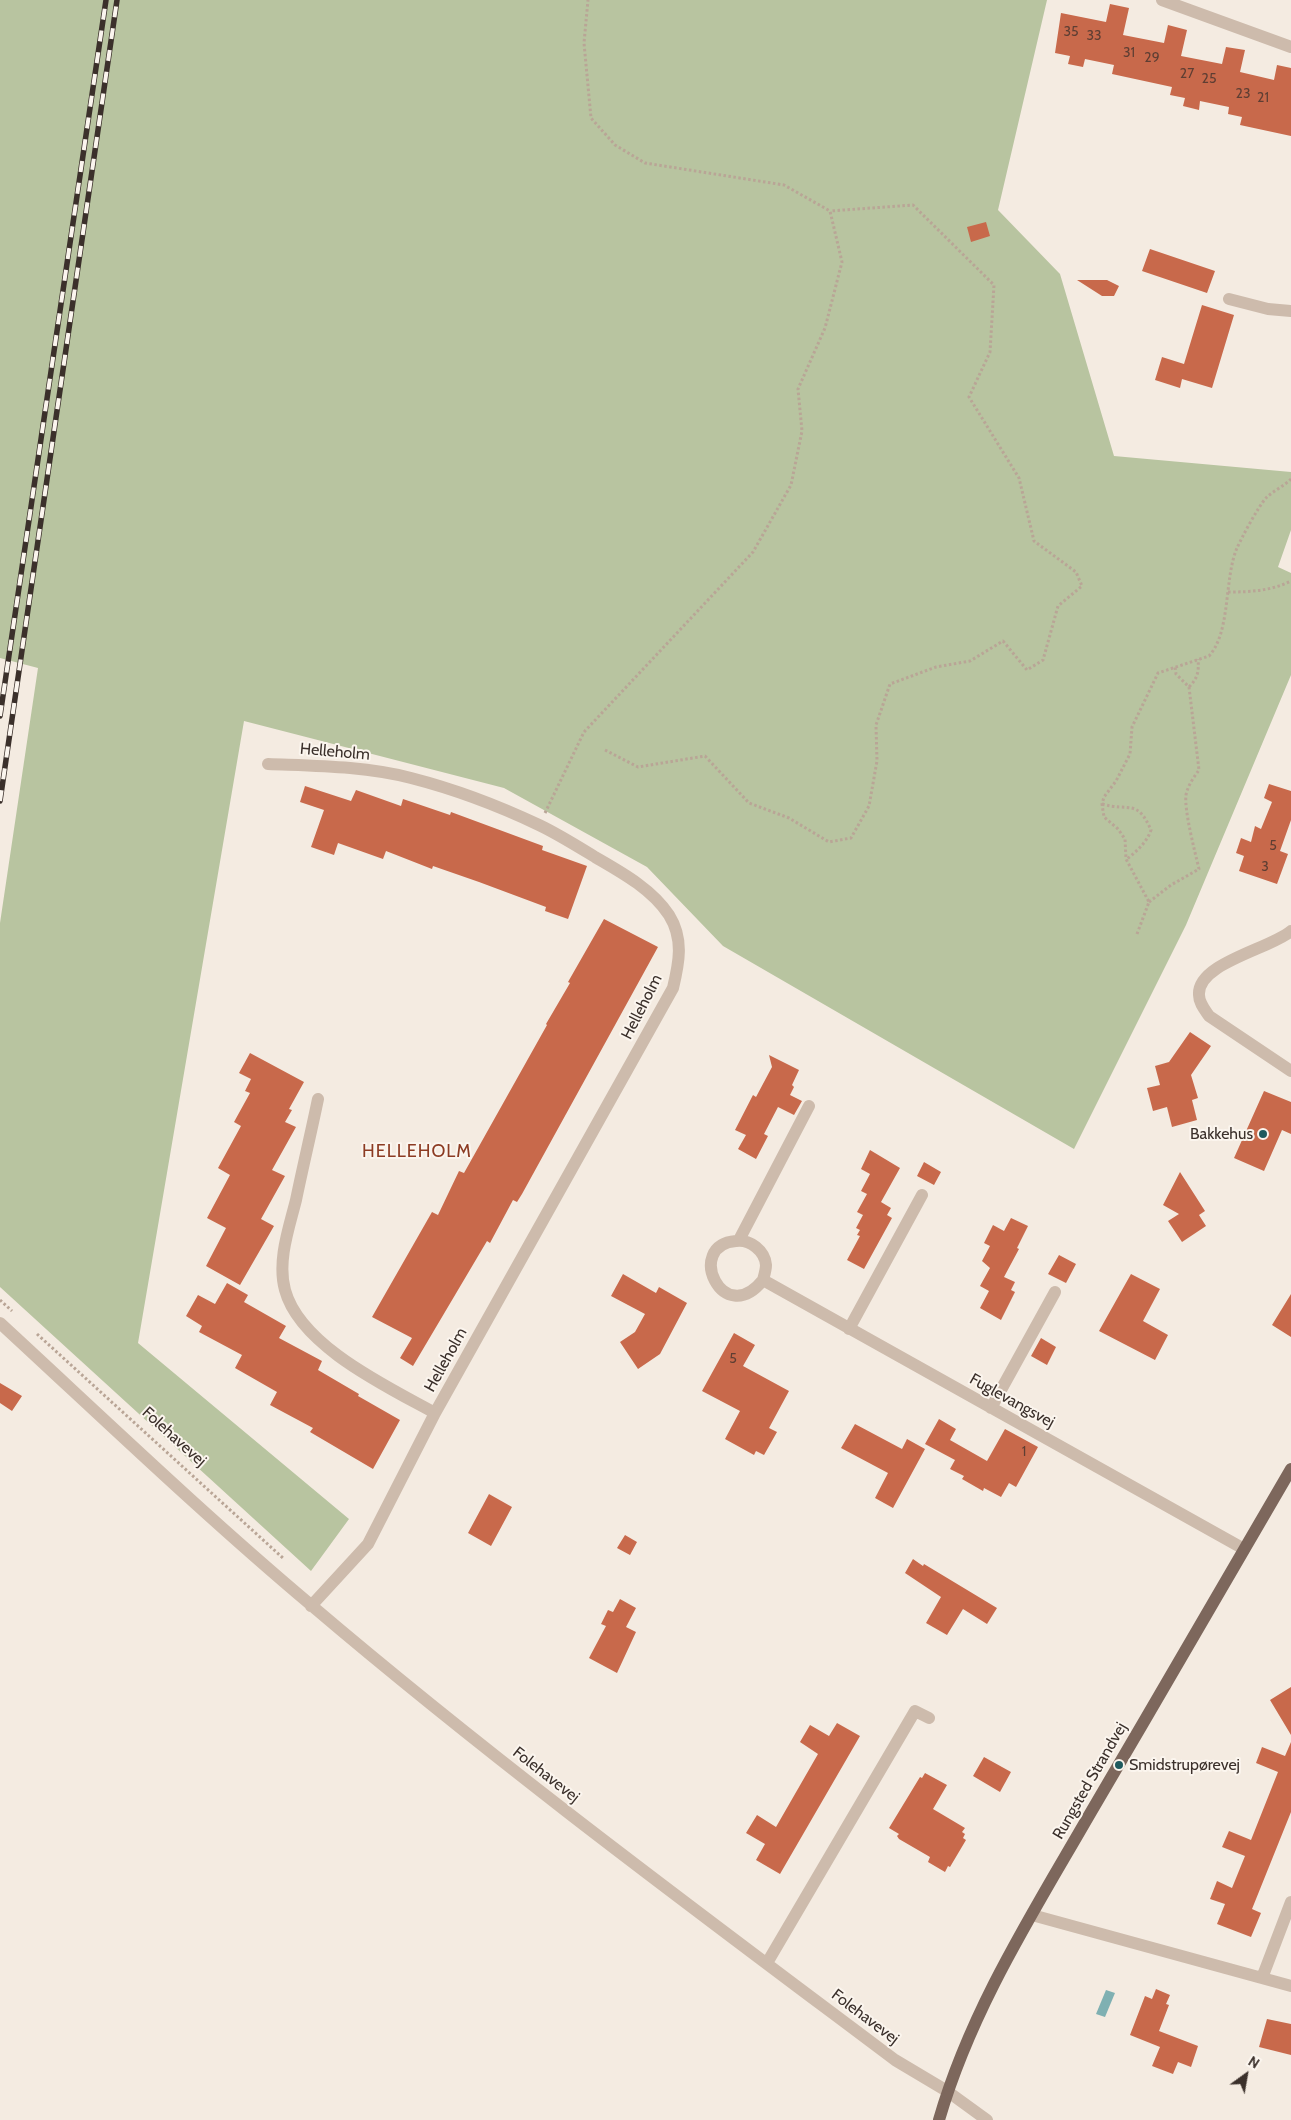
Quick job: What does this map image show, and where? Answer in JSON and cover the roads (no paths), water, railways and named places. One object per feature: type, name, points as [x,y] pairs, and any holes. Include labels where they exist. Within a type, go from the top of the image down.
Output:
[{"type":"main road","name":"Rungsted Strandvej","points":[[939,2120],[947,2091],[976,2020],[1032,1914],[1291,1469]]},
{"type":"street","points":[[1162,0],[1291,47]]},
{"type":"street","points":[[1229,299],[1268,309],[1291,311]]},
{"type":"street","name":"Helleholm","points":[[268,764],[348,767],[411,778],[473,798],[540,825],[619,871],[652,895],[669,916],[678,939],[680,960],[673,988],[435,1413],[368,1544],[311,1606]]},
{"type":"street","points":[[1291,931],[1212,970],[1201,983],[1199,995],[1201,1005],[1209,1016],[1291,1071]]},
{"type":"street","name":"Helleholm","points":[[318,1099],[282,1260],[285,1290],[298,1317],[322,1342],[364,1374],[435,1413]]},
{"type":"street","points":[[739,1240],[809,1106]]},
{"type":"street","points":[[849,1329],[922,1195]]},
{"type":"street","points":[[739,1240],[754,1245],[762,1254],[766,1266],[763,1280],[756,1290],[746,1295],[734,1296],[723,1291],[714,1283],[710,1272],[711,1260],[717,1249],[727,1242],[739,1240]]},
{"type":"street","name":"Fuglevangsvej","points":[[763,1280],[1244,1550]]},
{"type":"street","points":[[991,1408],[1055,1292]]},
{"type":"street","name":"Folehavevej","points":[[0,1323],[216,1524],[311,1606],[511,1770],[895,2060],[947,2091],[987,2120]]},
{"type":"street","points":[[767,1963],[915,1712],[930,1718]]},
{"type":"street","points":[[1262,1978],[1291,1902]]},
{"type":"street","points":[[1032,1914],[1291,1986]]},
{"type":"water","points":[[1106,1990],[1115,1993],[1105,2017],[1096,2014]]},
{"type":"railway","points":[[0,716],[106,0]]},
{"type":"railway","points":[[0,801],[117,0]]},
{"type":"place","name":"Bakkehus","points":[[1263,1134]]},
{"type":"place","name":"Smidstrupørevej","points":[[1119,1765]]},
{"type":"district","name":"HELLEHOLM","points":[[417,1152]]}]
